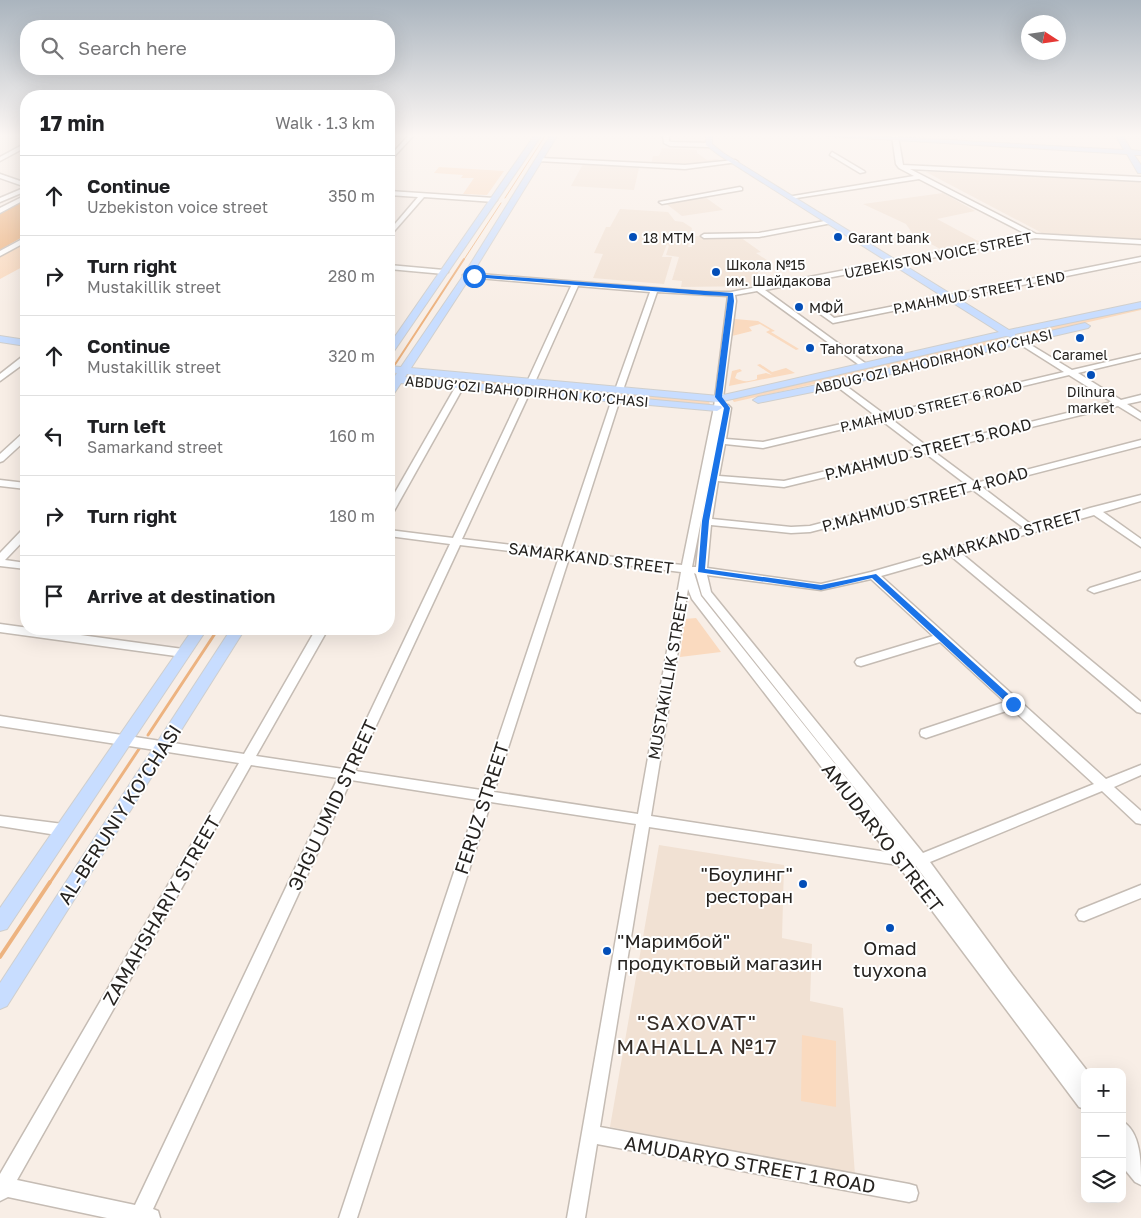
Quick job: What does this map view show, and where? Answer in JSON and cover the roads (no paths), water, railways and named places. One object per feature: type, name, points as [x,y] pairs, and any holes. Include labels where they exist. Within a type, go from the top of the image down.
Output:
[{"type":"main road","points":[[395,343],[499,193]]},
{"type":"main road","points":[[395,378],[404,370],[518,193]]},
{"type":"main road","points":[[783,193],[892,264],[1020,341]]},
{"type":"main road","points":[[494,200],[512,201]]},
{"type":"main road","name":"ABDUG’OZI BAHODIRHON KO’CHASI","points":[[721,404],[862,365],[1141,305]]},
{"type":"main road","name":"ABDUG’OZI BAHODIRHON KO’CHASI","points":[[395,369],[528,387],[721,404],[838,383],[1141,314]]},
{"type":"main road","points":[[0,338],[20,338]]},
{"type":"main road","points":[[0,338],[20,342]]},
{"type":"main road","name":"ABDUG’OZI BAHODIRHON KO’CHASI","points":[[395,380],[460,386],[528,387]]},
{"type":"main road","name":"AL-BERUNIY KO’CHASI","points":[[0,922],[196,635]]},
{"type":"main road","name":"AL-BERUNIY KO’CHASI","points":[[0,1000],[234,635]]},
{"type":"street","points":[[0,200],[17,193]]},
{"type":"street","points":[[395,193],[494,200]]},
{"type":"street","points":[[662,202],[717,193]]},
{"type":"street","points":[[790,197],[817,193]]},
{"type":"street","points":[[951,193],[1035,236]]},
{"type":"street","points":[[395,228],[423,195]]},
{"type":"street","points":[[0,211],[20,200]]},
{"type":"street","points":[[704,236],[759,235],[830,222]]},
{"type":"street","name":"UZBEKISTON VOICE STREET","points":[[466,275],[704,294],[731,294],[1035,236],[1141,242]]},
{"type":"street","points":[[0,254],[20,242]]},
{"type":"street","name":"P.MAHMUD STREET 1 END","points":[[820,311],[833,321],[1141,259]]},
{"type":"street","points":[[395,268],[444,272]]},
{"type":"street","name":"ЭHGU UMID STREET","points":[[144,1217],[346,774],[576,283]]},
{"type":"street","name":"FERUZ STREET","points":[[348,1218],[617,394],[655,289]]},
{"type":"street","name":"ABDUG’OZI BAHODIRHON KO’CHASI","points":[[759,289],[862,365]]},
{"type":"street","name":"MUSTAKILLIK STREET","points":[[694,570],[721,404],[732,301],[731,294]]},
{"type":"street","points":[[1020,341],[1141,417]]},
{"type":"street","name":"P.MAHMUD STREET 6 ROAD","points":[[719,441],[763,445],[1141,356]]},
{"type":"street","points":[[0,378],[20,363]]},
{"type":"street","points":[[838,383],[1031,529]]},
{"type":"street","points":[[395,500],[460,386]]},
{"type":"street","name":"P.MAHMUD STREET 5 ROAD","points":[[714,478],[784,484],[1141,398]]},
{"type":"street","name":"MUSTAKILLIK STREET","points":[[576,1218],[642,821],[694,570],[706,521],[719,441],[727,408],[721,404]]},
{"type":"street","points":[[0,459],[20,441]]},
{"type":"street","name":"P.MAHMUD STREET 4 ROAD","points":[[706,521],[791,530],[810,529],[1141,443]]},
{"type":"street","points":[[0,483],[20,485]]},
{"type":"street","name":"SAMARKAND STREET","points":[[395,534],[821,587],[873,575],[1141,498]]},
{"type":"street","points":[[1094,510],[1141,544]]},
{"type":"street","points":[[0,559],[20,538]]},
{"type":"street","points":[[952,551],[1141,709]]},
{"type":"street","points":[[0,563],[20,565]]},
{"type":"street","points":[[694,570],[706,593],[920,860],[1006,979],[1081,1076]]},
{"type":"street","name":"AMUDARYO STREET","points":[[694,570],[696,597],[902,860],[1081,1097]]},
{"type":"street","points":[[873,575],[1141,819]]},
{"type":"street","points":[[1094,590],[1141,575]]},
{"type":"street","points":[[0,628],[20,631]]},
{"type":"street","points":[[51,635],[183,653]]},
{"type":"street","name":"ZAMAHSHARIY STREET","points":[[1,1188],[319,635]]},
{"type":"street","points":[[861,662],[940,638]]},
{"type":"street","points":[[926,733],[1013,704]]},
{"type":"street","points":[[0,721],[902,860],[920,860],[1141,770]]},
{"type":"street","points":[[0,821],[63,830]]},
{"type":"street","points":[[1084,915],[1141,891]]},
{"type":"street","name":"AMUDARYO STREET 1 ROAD","points":[[590,1134],[909,1193]]},
{"type":"street","points":[[1126,1135],[1141,1154]]},
{"type":"street","points":[[1126,1156],[1141,1176]]},
{"type":"street","points":[[1,1188],[144,1217]]},
{"type":"waterway","points":[[505,198],[508,193]]},
{"type":"waterway","points":[[463,261],[501,203]]},
{"type":"waterway","points":[[395,364],[464,259]]},
{"type":"waterway","points":[[148,735],[214,635]]},
{"type":"waterway","points":[[49,884],[139,749]]},
{"type":"waterway","points":[[0,957],[50,882]]},
{"type":"place","name":"18 MTM","points":[[633,237]]},
{"type":"place","name":"Garant bank","points":[[838,237]]},
{"type":"place","name":"Школа №15 им. Шайдакова","points":[[716,272]]},
{"type":"place","name":"МФЙ","points":[[799,307]]},
{"type":"place","name":"Caramel","points":[[1080,338]]},
{"type":"place","name":"Tahoratxona","points":[[810,348]]},
{"type":"place","name":"Dilnura market","points":[[1091,375]]},
{"type":"place","name":"\"Боулинг\" ресторан","points":[[803,884]]},
{"type":"place","name":"Omad tuyxona","points":[[890,928]]},
{"type":"place","name":"\"Маримбой\" продуктовый магазин","points":[[607,951]]},
{"type":"district","name":"\"SAXOVAT\" MAHALLA №17","points":[[697,1034]]}]
